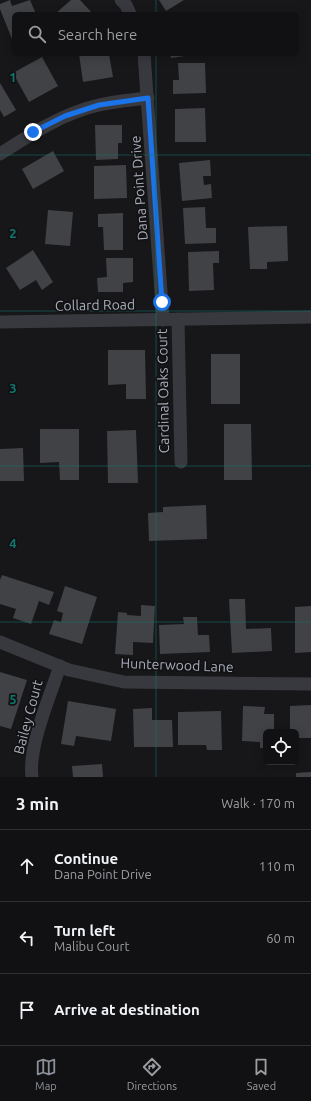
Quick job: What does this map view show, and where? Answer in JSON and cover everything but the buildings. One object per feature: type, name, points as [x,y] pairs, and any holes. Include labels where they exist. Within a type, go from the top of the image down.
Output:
[{"type":"street","points":[[121,0],[126,5],[129,12]]},
{"type":"street","name":"Dana Point Drive","points":[[144,56],[163,320]]},
{"type":"street","points":[[0,154],[33,132],[65,116],[99,105],[148,98]]},
{"type":"street","name":"Collard Road","points":[[0,322],[311,317]]},
{"type":"street","name":"Cardinal Oaks Court","points":[[178,319],[181,462]]},
{"type":"street","name":"Hunterwood Lane","points":[[0,642],[69,670],[124,682],[311,684]]},
{"type":"street","name":"Bailey Court","points":[[32,777],[32,763],[35,743],[60,666]]},
{"type":"route","points":[[33,132],[65,116],[99,105],[148,98],[162,302]]}]
